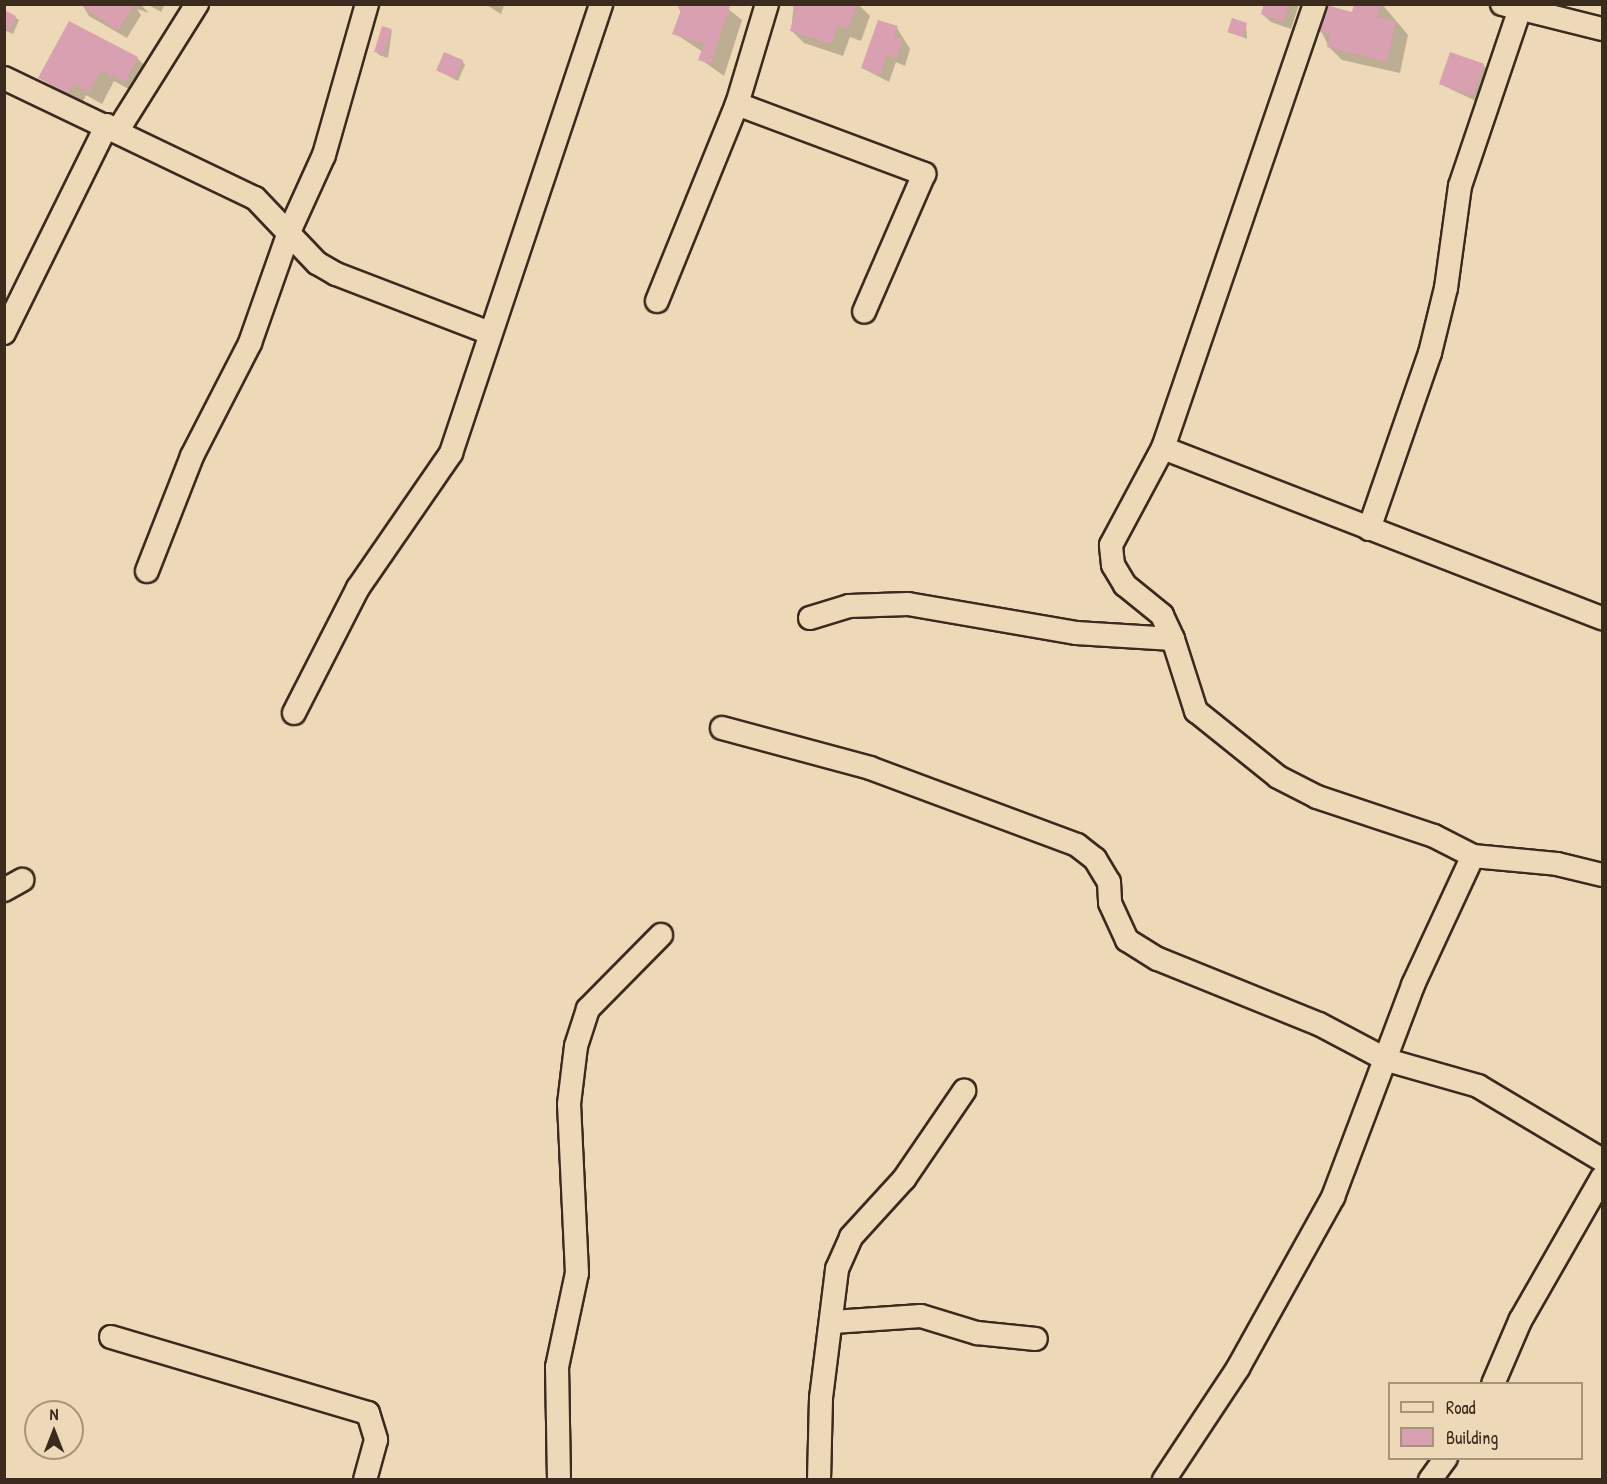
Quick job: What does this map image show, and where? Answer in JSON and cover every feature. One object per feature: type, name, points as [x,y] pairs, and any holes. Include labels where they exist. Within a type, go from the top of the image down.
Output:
[{"type":"street","points":[[4,333],[112,127],[197,4]]},
{"type":"street","points":[[147,571],[192,456],[250,343],[289,232],[324,156],[367,4]]},
{"type":"street","points":[[294,713],[358,588],[451,453],[601,4]]},
{"type":"street","points":[[657,301],[736,104],[767,4]]},
{"type":"street","points":[[1315,4],[1163,448],[1111,545],[1113,565],[1125,585],[1162,615],[1173,639],[1196,711],[1278,777],[1317,798],[1473,856],[1557,864],[1602,875]]},
{"type":"street","points":[[1369,529],[1430,353],[1446,288],[1460,186],[1511,7],[1602,29]]},
{"type":"street","points":[[4,78],[112,127],[255,198],[336,274],[490,333]]},
{"type":"street","points":[[736,104],[924,174],[864,312]]},
{"type":"street","points":[[1163,448],[1602,618]]},
{"type":"street","points":[[810,618],[849,606],[908,604],[1076,633],[1173,639]]},
{"type":"street","points":[[722,728],[870,768],[1077,845],[1095,860],[1109,882],[1110,903],[1127,940],[1255,1002],[1319,1024],[1387,1060],[1478,1086],[1602,1161]]},
{"type":"street","points":[[1164,1479],[1238,1368],[1333,1197],[1387,1060],[1413,985],[1473,856]]},
{"type":"street","points":[[559,1479],[557,1367],[576,1273],[569,1104],[576,1046],[588,1009],[661,935]]},
{"type":"street","points":[[819,1479],[821,1398],[833,1322],[837,1269],[851,1237],[904,1179],[963,1091]]},
{"type":"street","points":[[1493,1382],[1520,1321],[1602,1178]]},
{"type":"street","points":[[833,1322],[921,1316],[977,1333],[1036,1338]]},
{"type":"street","points":[[111,1337],[368,1413],[376,1440],[365,1479]]},
{"type":"street","points":[[1430,1479],[1444,1460]]},
{"type":"building","points":[[80,4],[132,4],[133,5],[118,31]]},
{"type":"building","points":[[676,4],[730,6],[711,64],[698,60],[704,44],[672,34],[681,10]]},
{"type":"building","points":[[791,4],[857,4],[848,29],[837,25],[831,44],[790,31],[796,11]]},
{"type":"building","points":[[1264,4],[1289,4],[1283,22],[1261,14]]},
{"type":"building","points":[[1354,4],[1380,4],[1377,17],[1396,21],[1387,62],[1327,47],[1330,34],[1319,32],[1326,5],[1352,12]]},
{"type":"building","points":[[4,10],[16,16],[9,31],[4,29]]},
{"type":"building","points":[[1232,18],[1247,23],[1243,37],[1227,32]]},
{"type":"building","points":[[878,20],[898,26],[894,36],[903,40],[896,58],[887,55],[880,75],[861,68]]},
{"type":"building","points":[[69,21],[138,57],[125,82],[101,70],[89,92],[73,84],[68,93],[38,78]]},
{"type":"building","points":[[382,26],[392,29],[384,55],[374,52]]},
{"type":"building","points":[[444,52],[463,60],[456,79],[436,70]]},
{"type":"building","points":[[1450,52],[1484,64],[1473,96],[1439,84]]}]
